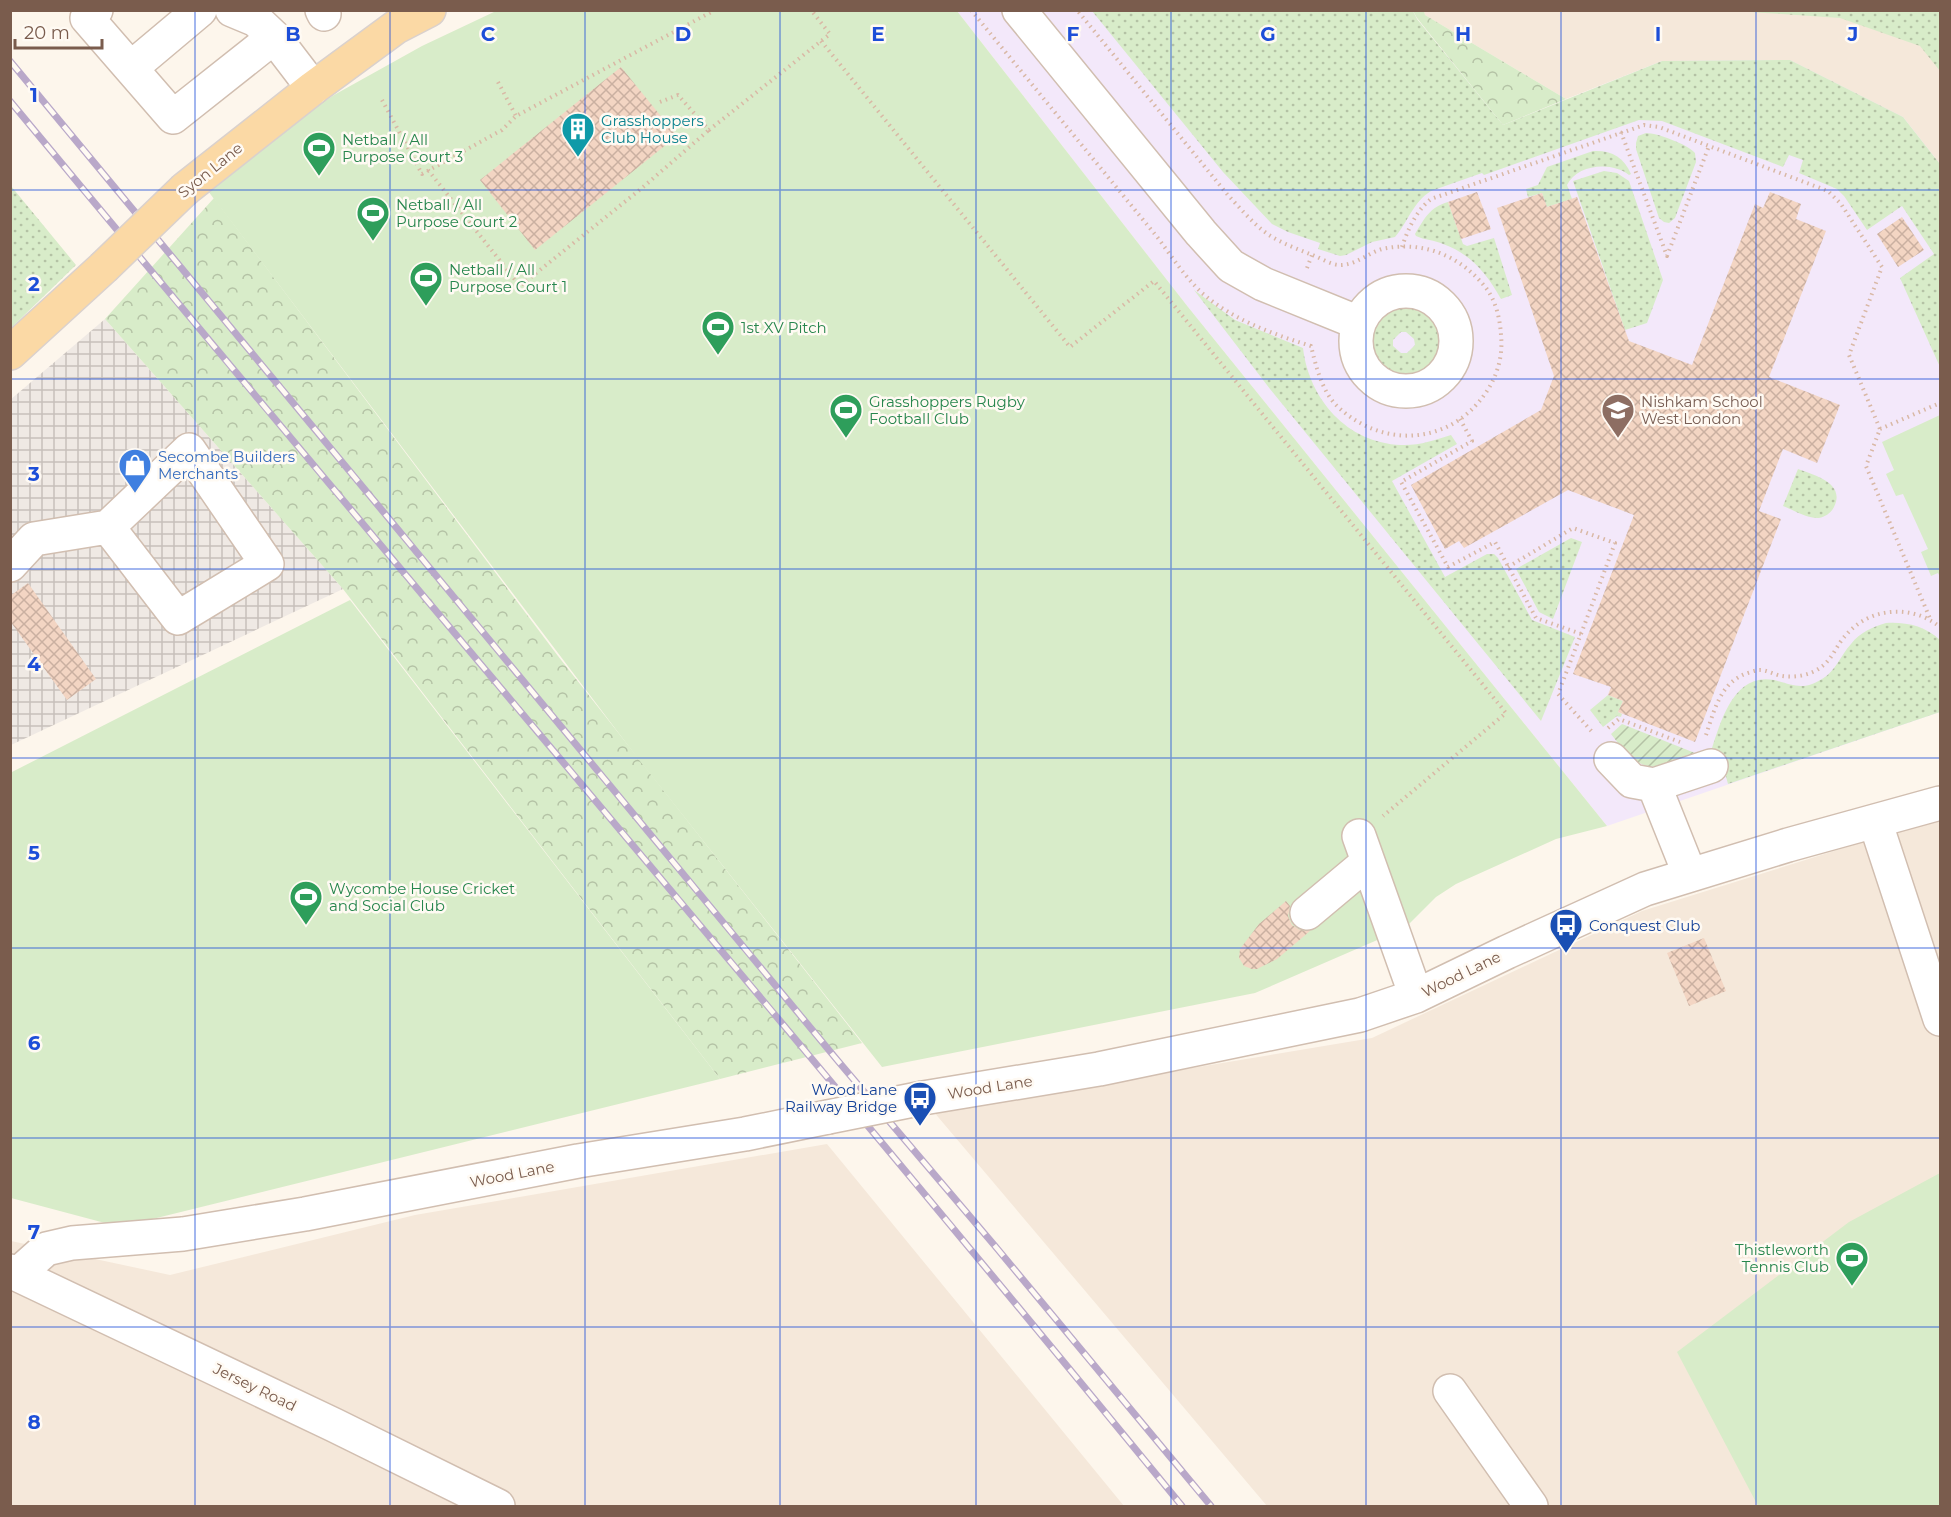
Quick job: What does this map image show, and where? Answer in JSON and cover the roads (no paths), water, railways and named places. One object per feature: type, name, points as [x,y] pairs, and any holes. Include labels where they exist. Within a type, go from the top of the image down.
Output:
[{"type":"main road","name":"Syon Lane","points":[[10,353],[103,268],[184,189],[313,88],[396,27],[429,10]]},
{"type":"street","points":[[96,10],[87,18],[173,117],[255,20],[313,88]]},
{"type":"street","points":[[131,68],[200,10]]},
{"type":"street","points":[[1019,10],[1201,233],[1231,266],[1263,284],[1359,322]]},
{"type":"street","points":[[10,565],[34,538],[108,527],[189,450],[267,564],[178,618],[108,527]]},
{"type":"street","points":[[1604,743],[1632,781],[1654,785],[1702,752]]},
{"type":"street","points":[[1654,785],[1690,875]]},
{"type":"street","name":"Wood Lane","points":[[14,1273],[46,1249],[72,1243],[183,1234],[305,1214],[578,1161],[745,1134],[923,1098],[1099,1069],[1360,1015],[1416,996],[1645,889],[1941,803]]},
{"type":"street","points":[[1875,821],[1941,1019]]},
{"type":"street","points":[[1307,913],[1363,849],[1416,996]]},
{"type":"street","name":"Jersey Road","points":[[14,1273],[324,1420],[498,1506]]},
{"type":"street","points":[[1450,1392],[1531,1506]]},
{"type":"railway","points":[[10,61],[838,1061],[1211,1506]]},
{"type":"railway","points":[[10,101],[891,1153],[1182,1506]]},
{"type":"place","name":"Grasshoppers Club House","points":[[578,158]]},
{"type":"place","name":"Netball / All Purpose Court 3","points":[[319,177]]},
{"type":"place","name":"Netball / All Purpose Court 2","points":[[373,242]]},
{"type":"place","name":"Netball / All Purpose Court 1","points":[[426,307]]},
{"type":"place","name":"1st XV Pitch","points":[[718,356]]},
{"type":"place","name":"Grasshoppers Rugby Football Club","points":[[846,439]]},
{"type":"place","name":"Nishkam School West London","points":[[1618,439]]},
{"type":"place","name":"Secombe Builders Merchants","points":[[135,494]]},
{"type":"place","name":"Wycombe House Cricket and Social Club","points":[[306,926]]},
{"type":"place","name":"Conquest Club","points":[[1566,954]]},
{"type":"place","name":"Wood Lane Railway Bridge","points":[[920,1127]]},
{"type":"place","name":"Thistleworth Tennis Club","points":[[1852,1287]]}]
